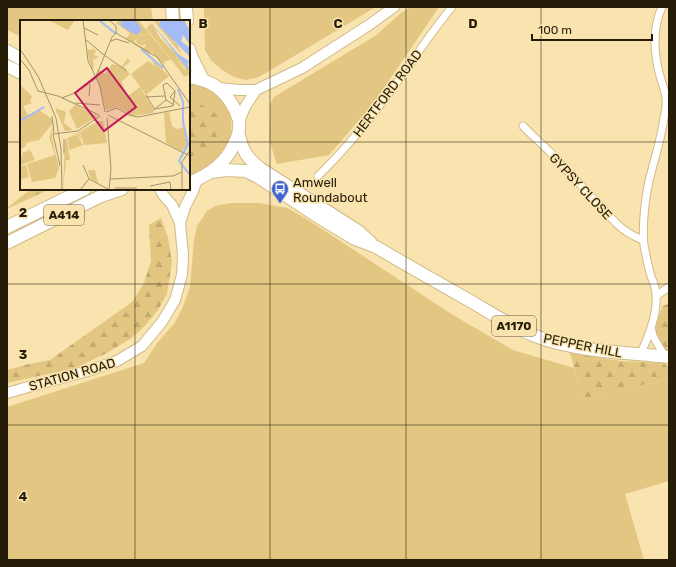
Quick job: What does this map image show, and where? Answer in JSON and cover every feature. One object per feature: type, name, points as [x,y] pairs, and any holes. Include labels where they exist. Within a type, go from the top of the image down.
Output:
[{"type":"main road","points":[[172,7],[173,20]]},
{"type":"main road","points":[[186,7],[186,20]]},
{"type":"main road","points":[[218,88],[256,90],[302,68],[369,26],[394,7]]},
{"type":"main road","points":[[7,51],[20,58]]},
{"type":"main road","points":[[190,52],[203,80]]},
{"type":"main road","points":[[7,66],[20,72]]},
{"type":"main road","points":[[190,77],[212,83],[218,88],[227,97],[235,109],[239,122]]},
{"type":"main road","points":[[193,181],[212,172],[225,160],[238,135],[239,122],[245,107],[256,90]]},
{"type":"main road","name":"PEPPER HILL","points":[[238,135],[241,147],[252,162],[358,231],[376,247]]},
{"type":"main road","name":"PEPPER HILL","points":[[212,172],[226,170],[246,171],[258,177],[355,239],[376,247],[493,315],[534,336],[587,349],[668,358]]},
{"type":"main road","name":"STATION ROAD","points":[[180,223],[185,207],[193,191],[193,181]]},
{"type":"main road","name":"A414","points":[[7,227],[83,190]]},
{"type":"main road","name":"A414","points":[[7,243],[101,196],[119,190]]},
{"type":"main road","name":"STATION ROAD","points":[[7,393],[28,386],[88,371],[118,361],[142,346],[162,322],[175,300],[182,275],[183,255],[180,223],[172,205],[160,190]]},
{"type":"street","name":"HERTFORD ROAD","points":[[318,176],[331,164],[370,118],[452,7]]},
{"type":"street","points":[[640,355],[651,327],[656,307],[655,286],[651,276],[644,240],[645,214],[649,182],[666,109],[665,91],[658,70],[655,54],[656,31],[662,7]]},
{"type":"street","name":"GYPSY CLOSE","points":[[523,126],[549,151],[624,231],[632,236],[644,240]]},
{"type":"street","points":[[656,296],[669,287]]},
{"type":"street","points":[[651,327],[653,336],[668,358]]},
{"type":"green space","points":[[7,7],[151,7],[153,20],[20,20],[20,36],[7,30]]},
{"type":"green space","points":[[204,7],[376,7],[259,77],[246,80],[234,77],[222,70],[211,60],[205,50]]},
{"type":"green space","points":[[411,7],[439,7],[373,104],[329,155],[277,164],[269,140],[270,104],[274,97],[375,36],[401,13]]},
{"type":"green space","points":[[190,81],[200,84],[217,93],[226,104],[231,119],[230,141],[226,149],[215,163],[190,178]]},
{"type":"green space","points":[[190,98],[217,114],[219,139],[190,157]]},
{"type":"green space","points":[[30,190],[48,190],[7,209]]},
{"type":"green space","points":[[231,203],[259,203],[287,208],[305,218],[453,315],[513,350],[574,368],[583,399],[669,379],[669,481],[625,494],[644,560],[7,560],[7,407],[144,363],[157,343],[174,324],[183,307],[190,287],[194,240],[197,226],[207,211],[215,206]]},
{"type":"green space","points":[[161,218],[168,238],[172,262],[167,294],[158,310],[144,327],[130,339],[107,353],[75,368],[7,383],[7,370],[50,360],[132,302],[144,283],[151,261],[149,225]]},
{"type":"green space","points":[[669,303],[669,350],[664,350],[655,333],[657,320],[663,306]]},
{"type":"green space","points":[[570,353],[620,361],[664,363],[669,368],[669,379],[583,399]]},
{"type":"place","name":"Amwell Roundabout","points":[[280,204]]}]
